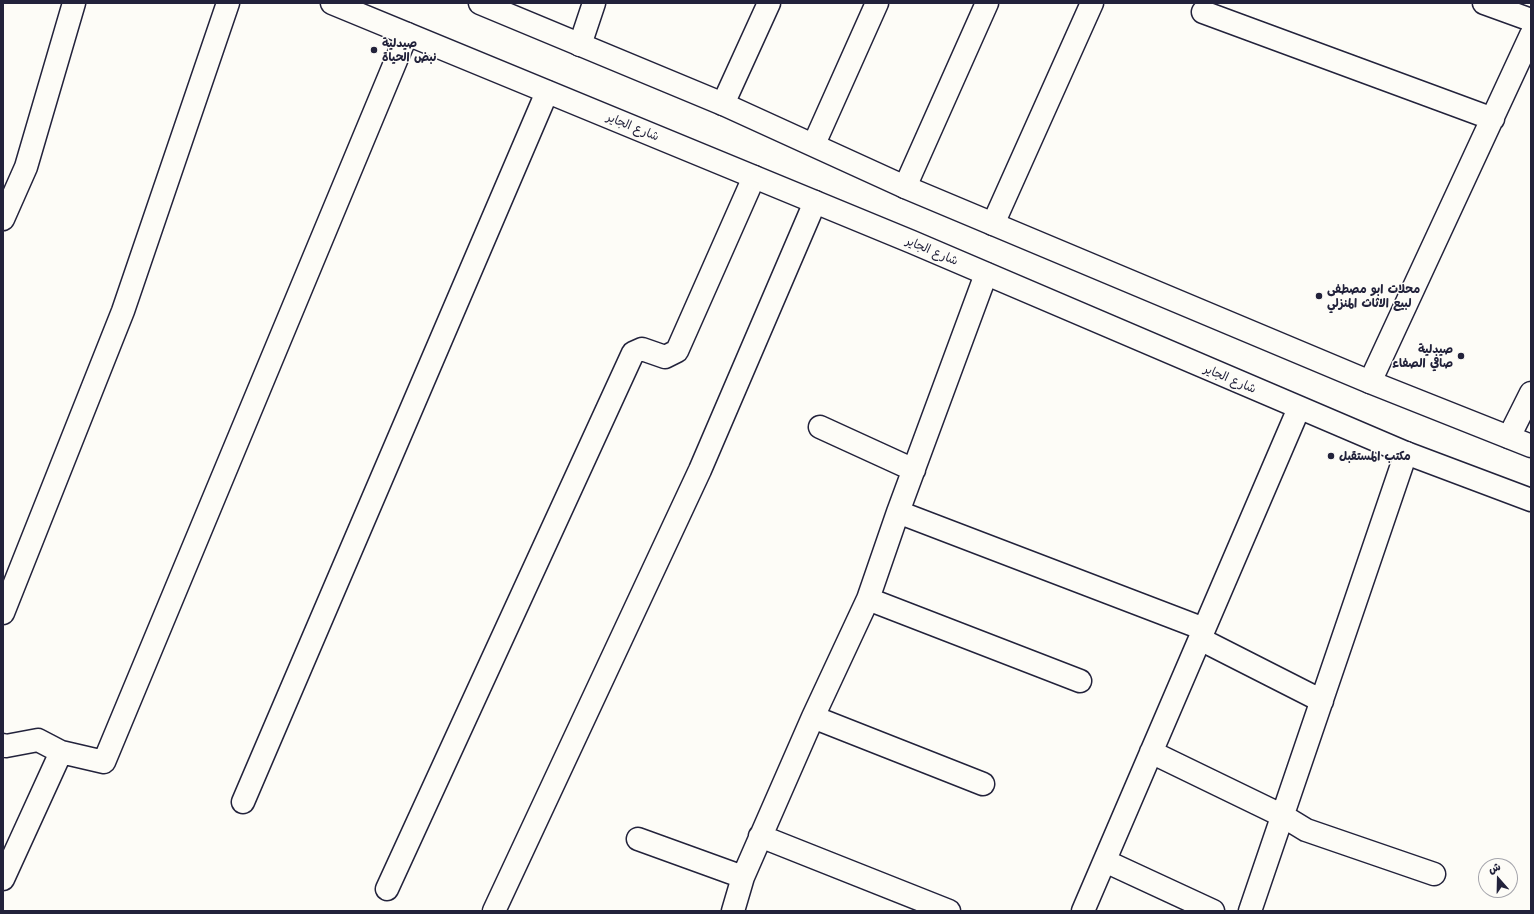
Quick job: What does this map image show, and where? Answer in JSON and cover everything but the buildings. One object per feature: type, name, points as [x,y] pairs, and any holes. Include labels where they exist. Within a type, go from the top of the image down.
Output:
[{"type":"street","points":[[3,219],[26,167],[74,3]]},
{"type":"street","points":[[3,613],[123,311],[228,3]]},
{"type":"street","name":"شارع الجاير","points":[[332,3],[815,202],[1406,453],[1531,500]]},
{"type":"street","points":[[480,3],[722,104],[814,144],[905,187],[1370,382],[1531,446]]},
{"type":"street","points":[[580,45],[594,3]]},
{"type":"street","points":[[722,104],[769,3]]},
{"type":"street","points":[[814,144],[877,3]]},
{"type":"street","points":[[905,187],[987,3]]},
{"type":"street","points":[[993,224],[1092,3]]},
{"type":"street","points":[[1484,3],[1531,20]]},
{"type":"street","points":[[1203,12],[1493,119]]},
{"type":"street","points":[[3,745],[6,746],[38,740],[61,752],[104,762],[408,34]]},
{"type":"street","points":[[1370,382],[1531,35]]},
{"type":"street","points":[[243,802],[547,92]]},
{"type":"street","points":[[387,889],[632,353],[642,349],[665,357],[677,351],[754,177]]},
{"type":"street","points":[[494,911],[700,470],[815,202]]},
{"type":"street","points":[[733,911],[742,877],[813,717],[868,599],[898,512],[986,274]]},
{"type":"street","points":[[1509,437],[1531,393]]},
{"type":"street","points":[[1083,911],[1299,408]]},
{"type":"street","points":[[820,427],[914,470]]},
{"type":"street","points":[[1250,911],[1406,453]]},
{"type":"street","points":[[898,512],[1202,634],[1322,701]]},
{"type":"street","points":[[868,599],[1080,681]]},
{"type":"street","points":[[813,717],[983,784]]},
{"type":"street","points":[[3,879],[61,752]]},
{"type":"street","points":[[1151,752],[1283,816],[1306,830],[1434,874]]},
{"type":"street","points":[[760,836],[949,911]]},
{"type":"street","points":[[638,839],[742,877]]},
{"type":"street","points":[[1105,861],[1213,911]]},
{"type":"place","name":"صيدلية نبض الحياة","points":[[374,50]]},
{"type":"place","name":"محلات ابو مصطفى لبيع الاثاث المنزلي","points":[[1319,296]]},
{"type":"place","name":"صيدلية صافي الصفاء","points":[[1461,356]]},
{"type":"place","name":"مكتب المستقبل","points":[[1331,456]]}]
